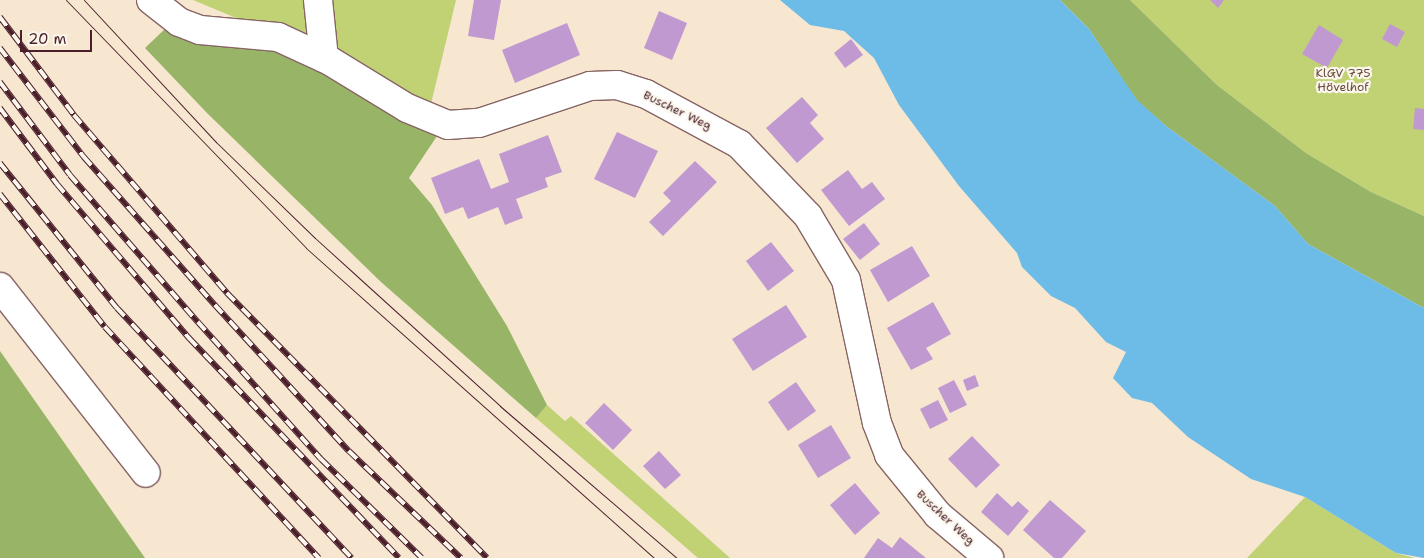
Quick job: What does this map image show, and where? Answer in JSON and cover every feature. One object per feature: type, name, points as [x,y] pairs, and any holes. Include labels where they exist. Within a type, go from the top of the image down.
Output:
[{"type":"street","name":"Buscher Weg","points":[[152,0],[191,27],[262,33],[324,58],[407,108],[448,125],[479,123],[590,86],[617,85],[646,94],[739,144],[808,216],[846,280],[877,423],[889,455],[938,515],[989,558]]},
{"type":"street","points":[[318,0],[324,58]]},
{"type":"street","points":[[0,287],[146,472]]},
{"type":"green space","points":[[193,0],[456,0],[430,108],[276,25],[241,20]]},
{"type":"green space","points":[[1060,0],[1130,0],[1217,85],[1306,153],[1371,192],[1424,216],[1424,308],[1308,244],[1275,206],[1166,126],[1137,101],[1089,29]]},
{"type":"green space","name":"KlGV 775 Hövelhof","points":[[1130,0],[1424,0],[1424,216],[1371,192],[1306,153],[1217,85]]},
{"type":"green space","points":[[166,28],[287,47],[437,136],[409,178],[432,205],[507,326],[547,405],[536,418],[381,282],[208,114],[145,48]]},
{"type":"green space","points":[[0,351],[145,558],[0,558]]},
{"type":"green space","points":[[547,405],[565,421],[571,416],[730,558],[698,558],[536,418]]},
{"type":"green space","points":[[1305,497],[1396,553],[1415,558],[1247,558]]},
{"type":"water","points":[[780,0],[1060,0],[1089,29],[1137,100],[1166,126],[1275,206],[1308,244],[1424,308],[1424,558],[1396,553],[1305,497],[1251,479],[1188,437],[1152,403],[1132,398],[1113,378],[1126,352],[1106,342],[1075,308],[1051,296],[1022,267],[1017,253],[959,186],[899,105],[874,58],[844,31],[810,25]]},
{"type":"building","points":[[474,0],[501,0],[494,40],[468,36]]},
{"type":"building","points":[[1210,0],[1224,0],[1218,8]]},
{"type":"building","points":[[659,11],[687,23],[672,60],[644,48]]},
{"type":"building","points":[[567,23],[580,55],[515,83],[502,50]]},
{"type":"building","points":[[1390,24],[1405,32],[1397,47],[1382,39]]},
{"type":"building","points":[[1319,25],[1343,40],[1327,68],[1302,54]]},
{"type":"building","points":[[851,39],[863,55],[845,68],[834,53]]},
{"type":"building","points":[[802,97],[818,115],[810,123],[824,139],[797,163],[766,128]]},
{"type":"building","points":[[1415,108],[1424,109],[1424,130],[1413,129]]},
{"type":"building","points":[[617,132],[658,151],[635,198],[594,179]]},
{"type":"building","points":[[548,135],[562,172],[545,178],[548,187],[516,199],[523,218],[505,225],[498,207],[468,219],[463,207],[445,214],[431,178],[479,159],[491,189],[509,182],[499,154]]},
{"type":"building","points":[[695,161],[717,182],[663,236],[649,222],[671,201],[663,193]]},
{"type":"building","points":[[848,170],[862,189],[872,182],[885,199],[849,226],[821,190]]},
{"type":"building","points":[[864,223],[880,244],[860,260],[843,239]]},
{"type":"building","points":[[771,242],[794,271],[768,291],[746,261]]},
{"type":"building","points":[[912,246],[930,276],[888,302],[870,270]]},
{"type":"building","points":[[933,302],[951,334],[926,348],[933,359],[911,370],[887,328]]},
{"type":"building","points":[[786,305],[807,337],[753,371],[732,339]]},
{"type":"building","points":[[975,375],[979,386],[967,391],[963,380]]},
{"type":"building","points":[[954,380],[967,405],[950,413],[938,388]]},
{"type":"building","points":[[796,382],[816,411],[788,431],[768,402]]},
{"type":"building","points":[[938,400],[948,420],[930,429],[920,409]]},
{"type":"building","points":[[604,403],[632,430],[613,450],[585,423]]},
{"type":"building","points":[[831,425],[851,458],[818,478],[798,445]]},
{"type":"building","points":[[972,436],[1000,465],[976,488],[948,459]]},
{"type":"building","points":[[659,451],[681,475],[665,489],[643,466]]},
{"type":"building","points":[[855,483],[880,513],[855,535],[830,505]]},
{"type":"building","points":[[997,493],[1012,507],[1018,501],[1029,511],[1008,536],[981,512]]},
{"type":"building","points":[[1050,500],[1086,531],[1062,558],[1054,558],[1023,530]]},
{"type":"building","points":[[900,537],[926,558],[864,558],[878,538],[892,548]]},
{"type":"tram line","points":[[66,0],[306,248],[654,558]]},
{"type":"tram line","points":[[84,0],[216,142],[315,238],[500,406],[677,558]]},
{"type":"railway","points":[[0,17],[74,115],[227,293],[487,558]]},
{"type":"railway","points":[[0,48],[84,157],[215,305],[349,451],[461,558]]},
{"type":"railway","points":[[0,82],[70,175],[198,322],[321,459],[422,558]]},
{"type":"railway","points":[[0,108],[57,184],[189,338],[399,558]]},
{"type":"railway","points":[[0,163],[117,308],[352,558]]},
{"type":"railway","points":[[0,194],[105,327],[319,558]]}]
